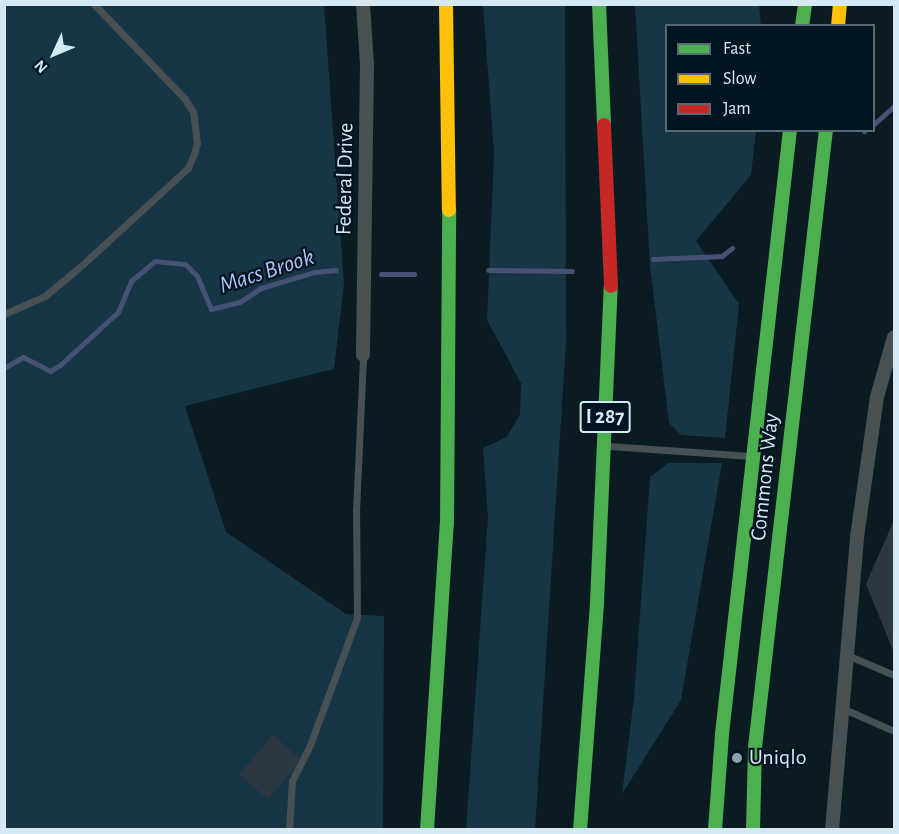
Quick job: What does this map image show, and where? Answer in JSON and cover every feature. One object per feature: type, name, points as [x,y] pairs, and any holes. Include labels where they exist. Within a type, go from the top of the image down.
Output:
[{"type":"main road","points":[[427,830],[448,512],[451,327],[446,4]]},
{"type":"main road","name":"I 287","points":[[580,830],[597,602],[610,275],[599,4]]},
{"type":"main road","points":[[802,24],[805,4]]},
{"type":"main road","points":[[838,24],[840,4]]},
{"type":"main road","name":"Commons Way","points":[[715,830],[722,734],[790,132]]},
{"type":"main road","name":"Commons Way","points":[[753,830],[755,747],[826,132]]},
{"type":"street","name":"Federal Drive","points":[[363,4],[367,65],[363,355]]},
{"type":"street","points":[[832,830],[845,654],[877,397],[894,337]]},
{"type":"lane","points":[[4,314],[45,296],[82,265],[188,168],[194,154],[197,143],[193,112],[185,99],[94,4]]},
{"type":"lane","points":[[289,830],[292,781],[310,745],[357,618],[356,512],[363,355]]},
{"type":"lane","points":[[603,446],[753,456]]},
{"type":"lane","points":[[845,654],[894,675]]},
{"type":"lane","points":[[840,707],[894,731]]},
{"type":"shaded area","points":[[4,5],[324,5],[344,284],[334,369],[185,406],[226,532],[346,614],[384,616],[383,829],[5,829]]},
{"type":"shaded area","points":[[483,5],[565,5],[566,342],[535,829],[466,829],[488,518],[483,448],[507,437],[520,414],[521,383],[487,320],[494,153]]},
{"type":"shaded area","points":[[635,5],[759,5],[761,24],[665,24],[665,132],[756,132],[751,175],[696,241],[739,304],[725,438],[681,435],[669,423],[650,265]]},
{"type":"shaded area","points":[[668,463],[722,463],[681,700],[622,794],[634,698],[650,477]]},
{"type":"building","points":[[894,520],[894,653],[866,584]]},
{"type":"building","points":[[273,735],[302,760],[268,799],[239,774]]},
{"type":"waterway","name":"Macs Brook","points":[[875,123],[894,106]]},
{"type":"waterway","name":"Macs Brook","points":[[653,259],[722,256],[732,248]]},
{"type":"waterway","name":"Macs Brook","points":[[4,368],[23,357],[50,371],[60,365],[118,312],[131,281],[155,261],[185,264],[197,276],[211,309],[240,302],[261,288],[314,272],[336,270]]},
{"type":"waterway","name":"Macs Brook","points":[[488,270],[572,271]]},
{"type":"waterway","name":"Macs Brook","points":[[381,274],[414,274]]},
{"type":"traffic: fast","points":[[599,4],[604,125]]},
{"type":"traffic: fast","points":[[802,24],[805,4]]},
{"type":"traffic: fast","points":[[715,830],[722,734],[790,132]]},
{"type":"traffic: fast","points":[[753,830],[755,747],[826,132]]},
{"type":"traffic: fast","points":[[427,830],[447,524],[449,210]]},
{"type":"traffic: fast","points":[[580,830],[597,602],[611,286]]},
{"type":"traffic: slow","points":[[446,4],[449,210]]},
{"type":"traffic: slow","points":[[838,24],[840,4]]},
{"type":"traffic: jam","points":[[604,125],[611,286]]},
{"type":"place","name":"Uniqlo","points":[[737,758]]}]
